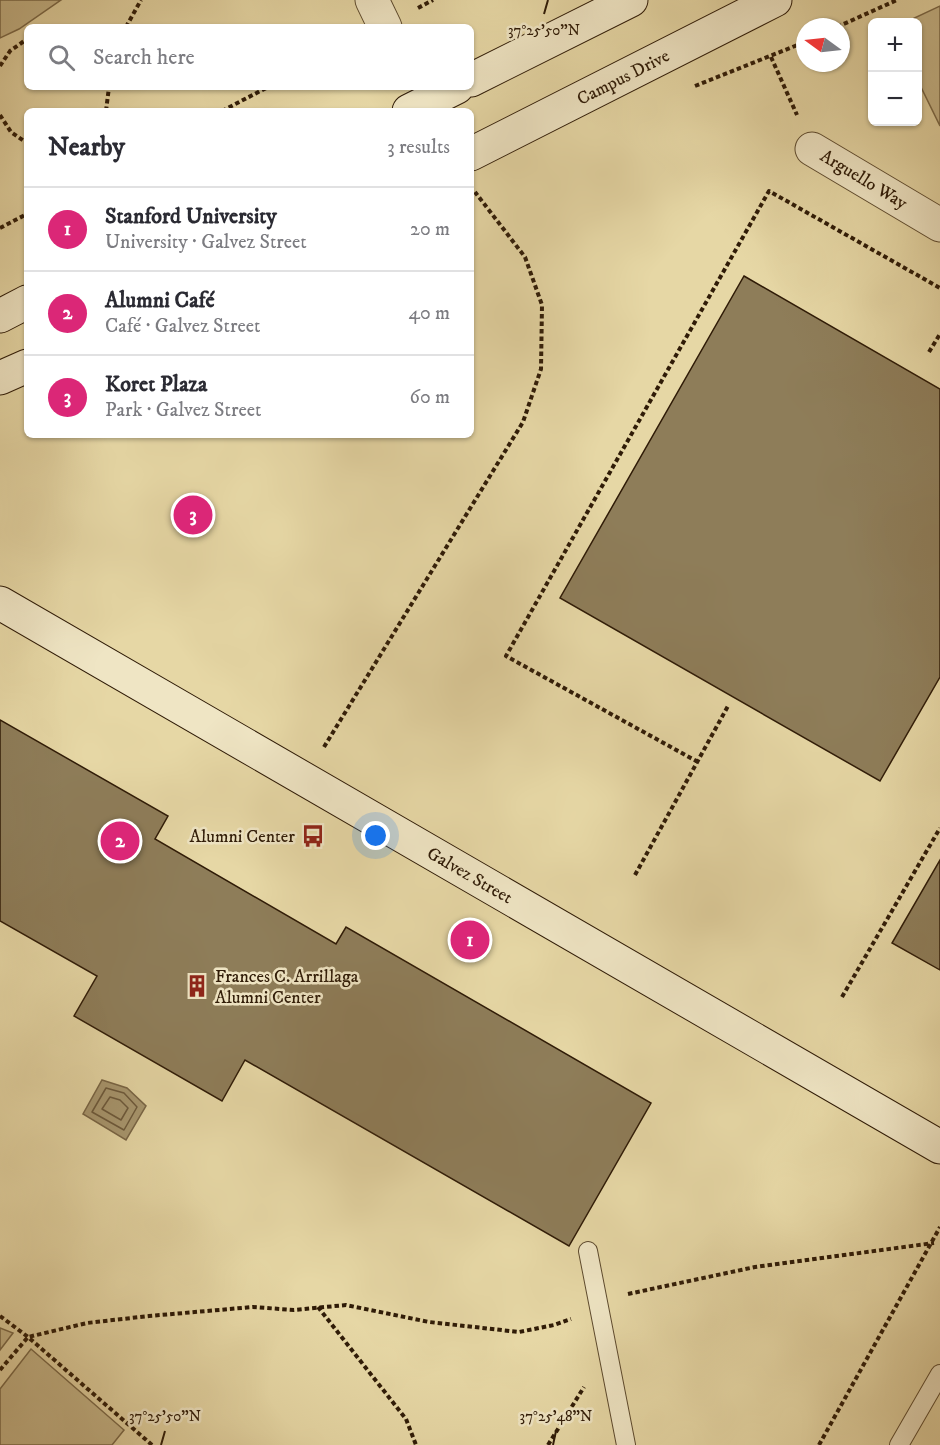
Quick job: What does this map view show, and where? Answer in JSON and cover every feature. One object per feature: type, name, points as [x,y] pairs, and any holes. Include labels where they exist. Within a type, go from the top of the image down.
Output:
[{"type":"street","points":[[372,0],[384,24]]},
{"type":"street","points":[[474,78],[631,0]]},
{"type":"street","name":"Campus Drive","points":[[474,152],[775,0]]},
{"type":"street","points":[[415,108],[451,90]]},
{"type":"street","name":"Arguello Way","points":[[812,148],[940,225]]},
{"type":"street","points":[[0,316],[24,304]]},
{"type":"street","points":[[0,378],[24,367]]},
{"type":"street","name":"Galvez Street","points":[[0,603],[940,1147]]},
{"type":"lane","points":[[588,1251],[626,1445]]},
{"type":"lane","points":[[899,1445],[940,1374]]},
{"type":"path","points":[[128,24],[141,0]]},
{"type":"path","points":[[850,21],[897,0]]},
{"type":"path","points":[[0,66],[9,51],[24,41]]},
{"type":"path","points":[[691,88],[796,46]]},
{"type":"path","name":"Arguello Way","points":[[771,57],[812,148]]},
{"type":"path","points":[[106,108],[109,90]]},
{"type":"path","points":[[228,108],[262,90]]},
{"type":"path","points":[[0,116],[11,132],[24,141]]},
{"type":"path","points":[[304,779],[523,422],[541,369],[542,305],[525,257],[477,195],[488,190]]},
{"type":"path","points":[[698,762],[506,656],[769,191],[940,288]]},
{"type":"path","points":[[0,228],[24,216]]},
{"type":"path","points":[[929,352],[940,334]]},
{"type":"path","points":[[636,875],[728,706]]},
{"type":"path","points":[[842,997],[940,828]]},
{"type":"path","points":[[819,1445],[934,1243],[940,1227]]},
{"type":"path","points":[[618,1296],[755,1267],[934,1243]]},
{"type":"path","points":[[0,1370],[28,1337],[87,1323],[148,1316],[253,1307],[294,1310],[346,1305],[429,1322],[519,1332],[554,1325],[599,1307]]},
{"type":"path","points":[[318,1307],[406,1419],[416,1445]]},
{"type":"path","points":[[0,1316],[28,1337],[152,1445]]},
{"type":"path","points":[[548,1445],[585,1386]]},
{"type":"shaded area","points":[[0,0],[61,0],[19,29],[0,38]]},
{"type":"shaded area","points":[[940,6],[940,126],[922,89],[922,18],[914,18]]},
{"type":"shaded area","points":[[0,1328],[13,1333],[0,1350]]},
{"type":"shaded area","points":[[31,1349],[124,1430],[112,1445],[0,1445],[0,1389]]},
{"type":"water","points":[[102,1080],[127,1088],[146,1106],[126,1140],[83,1114]]},
{"type":"building","points":[[744,276],[940,389],[940,677],[880,781],[560,598]]},
{"type":"building","name":"Frances C. Arrillaga Alumni Center","points":[[0,720],[168,816],[155,839],[336,944],[346,927],[651,1103],[569,1246],[245,1060],[222,1101],[74,1016],[97,976],[0,921]]},
{"type":"building","points":[[940,860],[940,970],[892,943]]},
{"type":"place","name":"Koret Plaza","points":[[193,515]]},
{"type":"place","name":"Alumni Center","points":[[313,836]]},
{"type":"place","name":"Alumni Café","points":[[120,841]]},
{"type":"place","name":"Stanford University","points":[[470,940]]},
{"type":"place","name":"Frances C. Arrillaga Alumni Center","points":[[197,986]]}]
